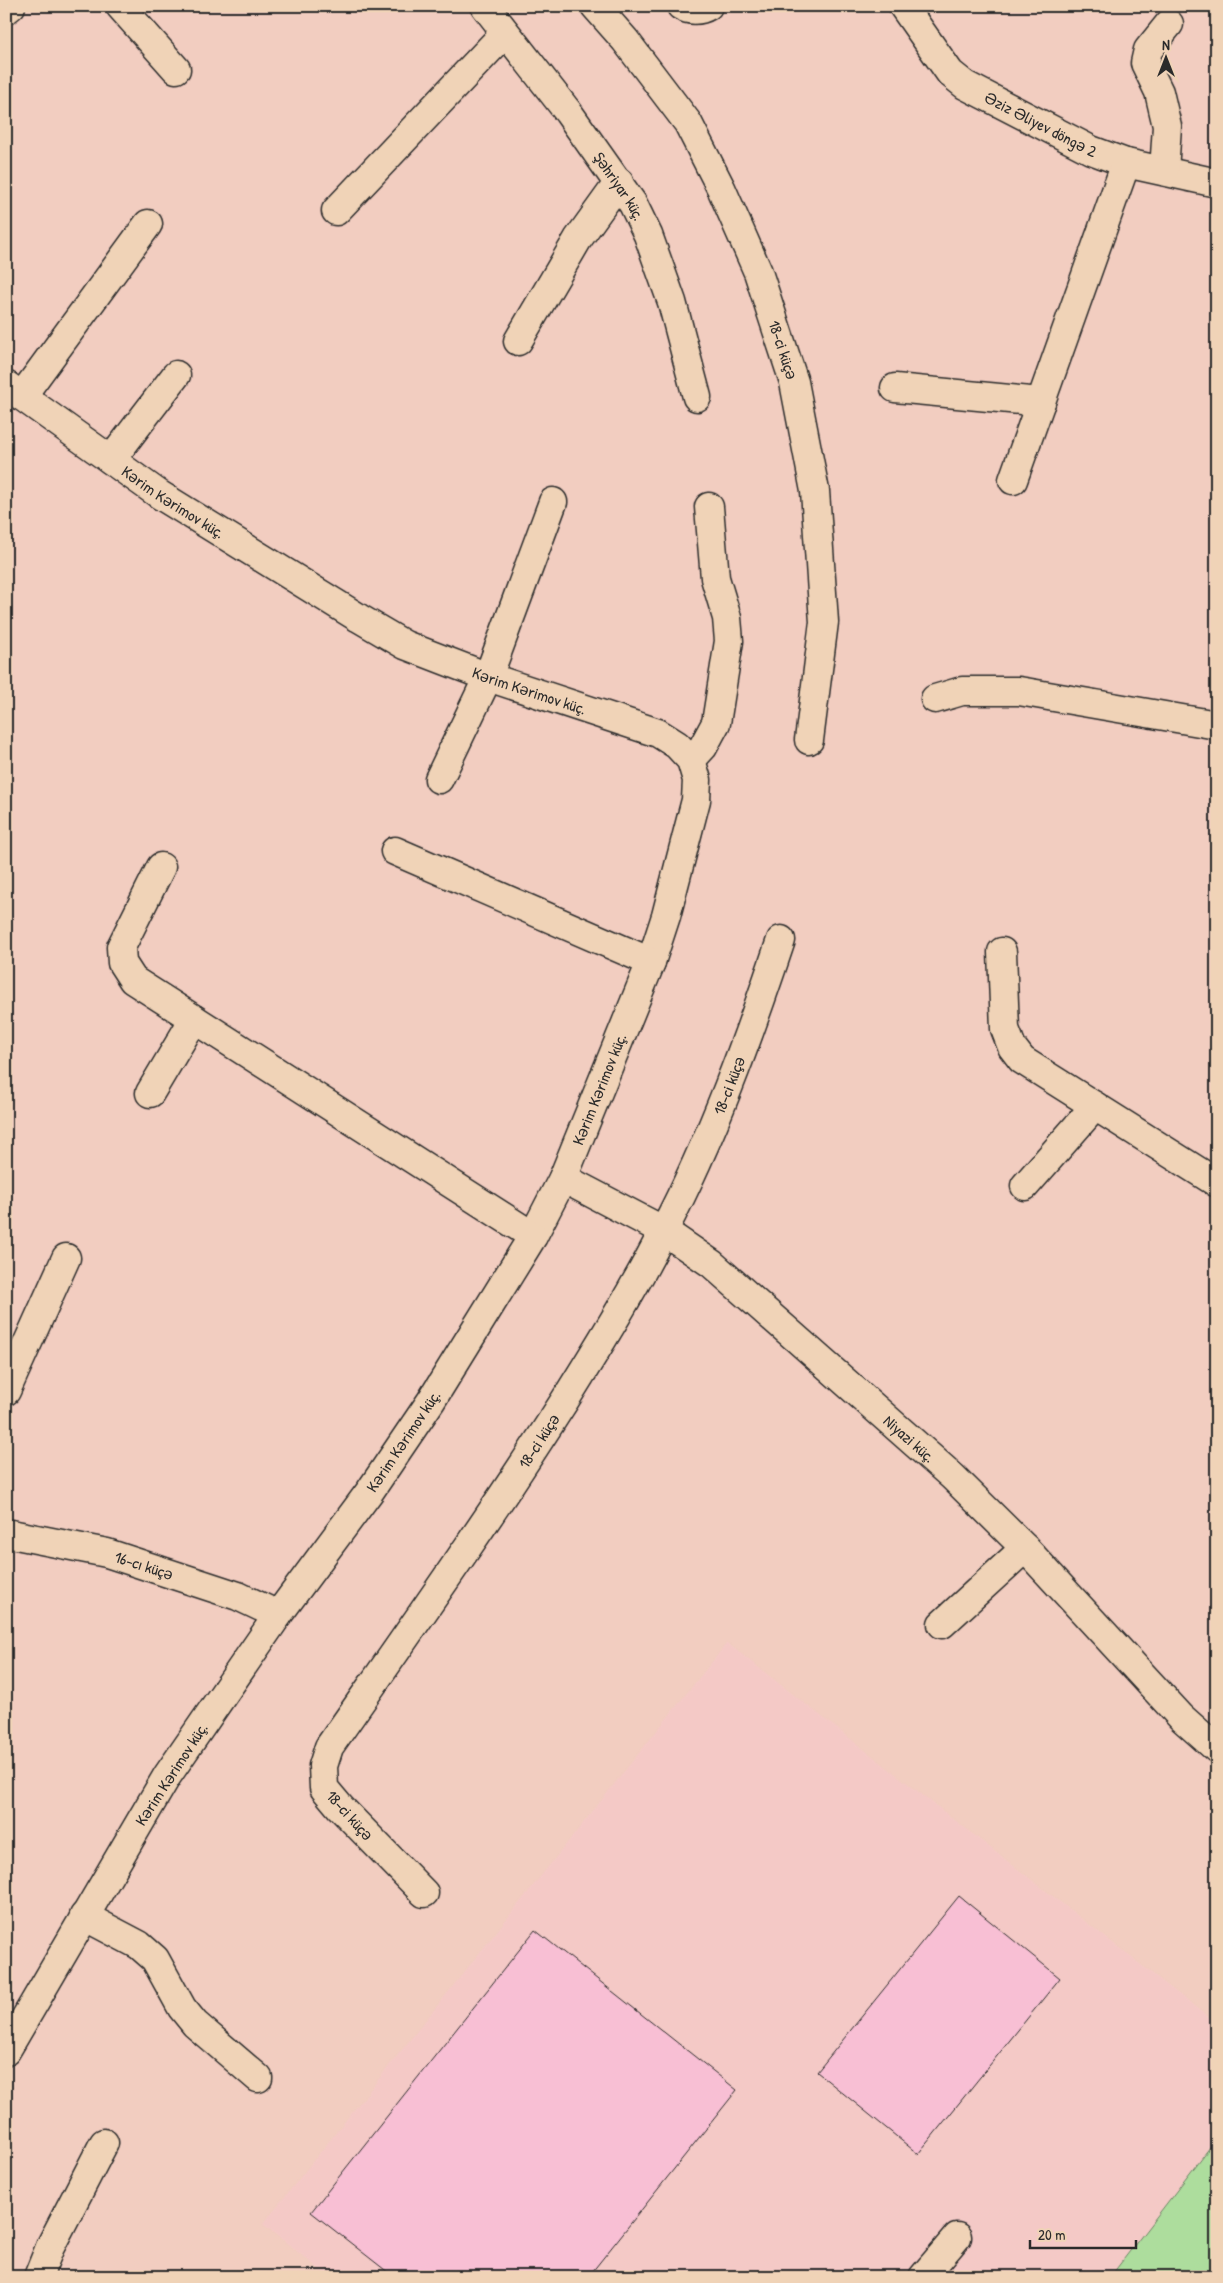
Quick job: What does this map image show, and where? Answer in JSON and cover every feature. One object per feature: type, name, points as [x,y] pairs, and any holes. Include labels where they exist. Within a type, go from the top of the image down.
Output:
[{"type":"street","points":[[6,10],[10,6]]},
{"type":"street","points":[[120,6],[176,69]]},
{"type":"street","name":"Şəhriyar küç.","points":[[485,6],[568,112],[633,204],[648,235],[672,302],[697,397]]},
{"type":"street","name":"18-ci küçə","points":[[595,6],[625,40],[688,124],[721,188],[758,272],[794,382],[814,491],[824,622],[809,740]]},
{"type":"street","points":[[680,6],[686,9],[702,9],[708,6]]},
{"type":"street","name":"Əziz Əliyev döngə 2","points":[[903,6],[950,73],[965,85],[1091,150],[1126,164],[1217,183]]},
{"type":"street","points":[[1164,171],[1167,126],[1159,92],[1146,63],[1148,50],[1169,24]]},
{"type":"street","points":[[336,211],[505,33]]},
{"type":"street","points":[[1013,480],[1126,164]]},
{"type":"street","points":[[518,341],[578,239],[619,182]]},
{"type":"street","points":[[14,390],[148,224]]},
{"type":"street","points":[[111,460],[176,375]]},
{"type":"street","points":[[894,388],[1041,402]]},
{"type":"street","name":"Kərim Kərimov küç.","points":[[6,2051],[168,1776],[278,1615],[370,1491],[431,1401],[533,1236],[563,1178],[651,962],[666,916],[696,800],[697,780],[691,760],[677,745],[658,733],[488,677],[405,645],[160,495],[14,390]]},
{"type":"street","points":[[439,779],[488,677],[553,502]]},
{"type":"street","points":[[691,760],[704,747],[716,723],[729,641],[727,618],[715,578],[709,507]]},
{"type":"street","points":[[936,699],[962,692],[1019,691],[1217,725]]},
{"type":"street","points":[[396,851],[651,962]]},
{"type":"street","points":[[161,868],[121,948],[122,963],[133,980],[533,1236]]},
{"type":"street","name":"18-ci küçə","points":[[424,1893],[340,1808],[324,1788],[323,1766],[329,1747],[507,1491],[606,1335],[664,1231],[705,1145],[746,1043],[781,940]]},
{"type":"street","points":[[1002,952],[1005,1029],[1012,1047],[1022,1060],[1217,1183]]},
{"type":"street","points":[[150,1094],[194,1019]]},
{"type":"street","points":[[1025,1186],[1095,1106]]},
{"type":"street","name":"Niyazi küç.","points":[[563,1178],[664,1231],[719,1270],[954,1477],[1025,1548],[1181,1717],[1217,1749]]},
{"type":"street","points":[[6,1391],[66,1258]]},
{"type":"street","name":"16-cı küçə","points":[[6,1533],[107,1553],[238,1596],[278,1615]]},
{"type":"street","points":[[942,1624],[1025,1548]]},
{"type":"street","points":[[84,1916],[139,1945],[155,1959],[182,2008],[195,2024],[258,2078]]},
{"type":"street","points":[[38,2277],[50,2246],[104,2143]]},
{"type":"street","points":[[923,2277],[957,2236]]},
{"type":"shaded area","points":[[727,1643],[1217,2024],[1217,2277],[329,2277],[263,2224]]},
{"type":"green space","points":[[1217,2138],[1217,2277],[1110,2277]]},
{"type":"building","points":[[959,1896],[1060,1978],[918,2154],[817,2072]]},
{"type":"building","points":[[535,1930],[737,2090],[588,2277],[394,2277],[311,2212]]}]
